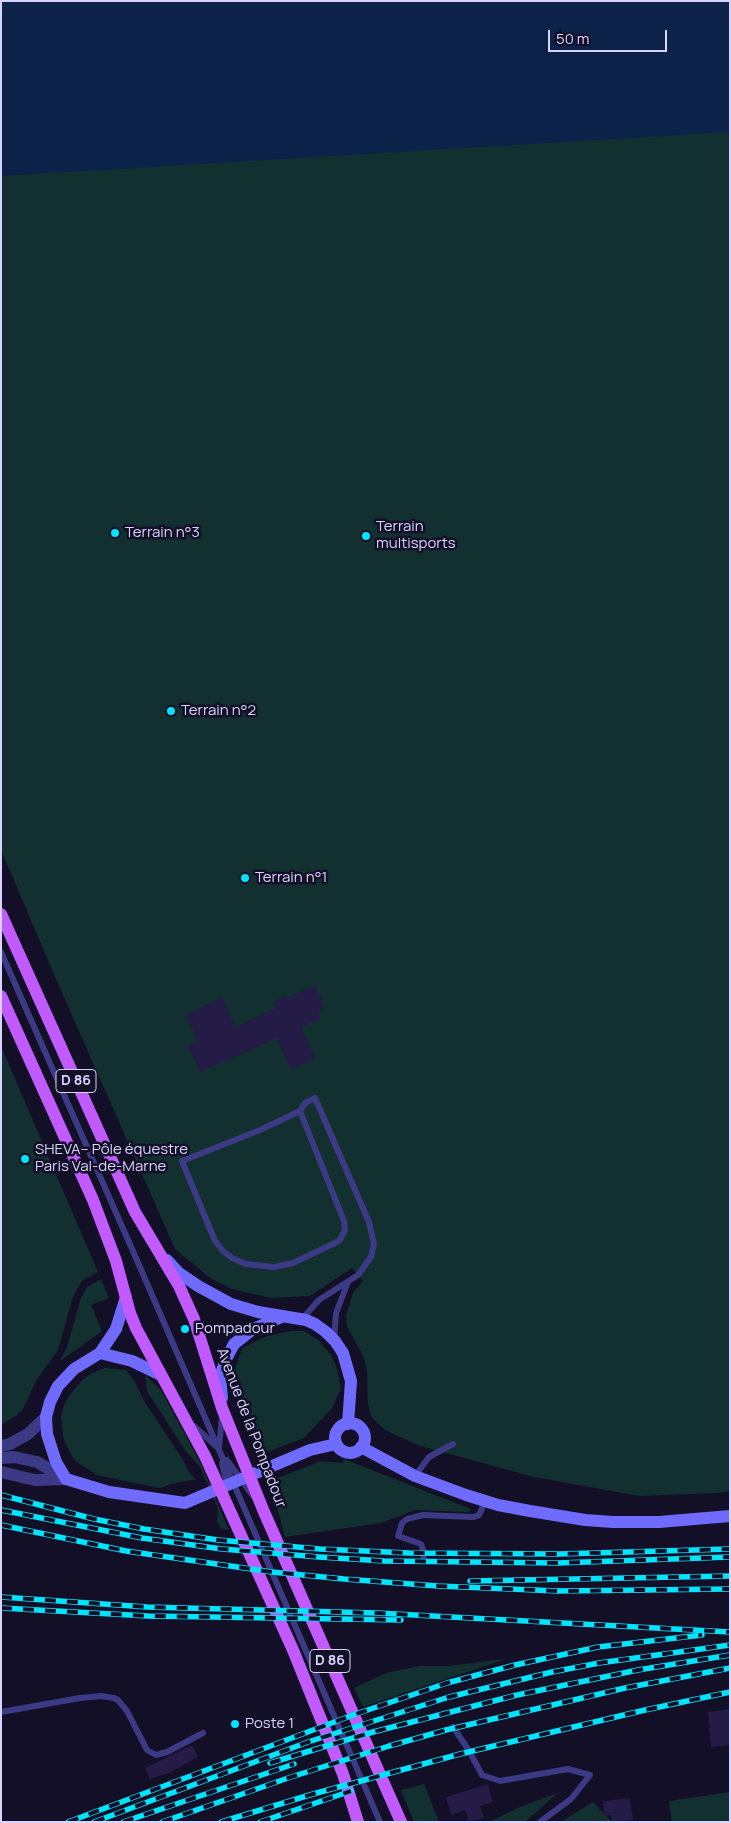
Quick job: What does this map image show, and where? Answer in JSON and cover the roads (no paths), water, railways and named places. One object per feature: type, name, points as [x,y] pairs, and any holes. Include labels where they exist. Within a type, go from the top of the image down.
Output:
[{"type":"main road","name":"Avenue de la Pompadour","points":[[1,914],[135,1212],[178,1286],[194,1319],[222,1408],[264,1512],[399,1816]]},
{"type":"main road","name":"D 86","points":[[1,996],[93,1200],[116,1261],[136,1328],[205,1456],[293,1650],[343,1774],[358,1821]]},
{"type":"street","points":[[155,1246],[179,1273],[231,1304],[258,1312],[302,1319],[316,1324],[334,1339],[343,1353],[351,1381],[348,1424]]},
{"type":"street","points":[[66,1479],[50,1446],[47,1434],[46,1417],[50,1402],[58,1386],[74,1369],[100,1354],[116,1329],[126,1297]]},
{"type":"street","points":[[222,1408],[220,1377],[226,1359],[234,1344],[253,1328],[284,1316]]},
{"type":"street","points":[[100,1354],[132,1361],[161,1376]]},
{"type":"street","points":[[1,1446],[10,1444],[28,1434],[46,1417]]},
{"type":"street","points":[[348,1424],[356,1425],[362,1431],[364,1439],[361,1447],[350,1453],[342,1451],[335,1440],[337,1431],[343,1425],[348,1424]]},
{"type":"street","points":[[1,1458],[14,1457],[36,1462],[66,1479],[110,1492],[185,1503],[310,1450],[336,1444]]},
{"type":"street","points":[[361,1447],[415,1476],[485,1502],[530,1512],[613,1522],[659,1522],[730,1516]]},
{"type":"street","points":[[1,1472],[35,1480],[66,1479]]},
{"type":"lane","points":[[1,952],[380,1822]]},
{"type":"lane","points":[[300,1111],[344,1221],[344,1235],[335,1243],[293,1263],[282,1266],[259,1266],[238,1262],[223,1251],[215,1242],[182,1161],[260,1130],[300,1111],[305,1103],[316,1098],[373,1231],[374,1244],[371,1257],[358,1275],[319,1300],[302,1319]]},
{"type":"lane","points":[[334,1339],[336,1313],[348,1282]]},
{"type":"lane","points":[[222,1408],[219,1449],[235,1523]]},
{"type":"lane","points":[[185,1419],[219,1449],[264,1512]]},
{"type":"lane","points":[[415,1476],[429,1457],[453,1444]]},
{"type":"lane","points":[[423,1561],[424,1553],[421,1544],[398,1536],[402,1523],[407,1519],[423,1515],[474,1517],[479,1515],[485,1502]]},
{"type":"lane","points":[[1,1712],[80,1698],[101,1696],[114,1698],[127,1711],[148,1750],[156,1755],[167,1752],[203,1733]]},
{"type":"lane","points":[[453,1727],[468,1748],[482,1776],[500,1781],[568,1769],[590,1775],[570,1799],[540,1822]]},
{"type":"water","points":[[1,1],[730,1],[730,132],[1,176]]},
{"type":"railway","points":[[1,1495],[94,1519],[144,1529],[218,1540],[320,1549],[409,1553],[559,1554],[730,1549]]},
{"type":"railway","points":[[1,1510],[142,1538],[222,1549],[319,1557],[384,1561],[558,1563],[730,1557]]},
{"type":"railway","points":[[1,1525],[126,1551],[272,1572],[344,1579],[438,1586],[558,1591],[730,1589]]},
{"type":"railway","points":[[470,1581],[730,1576]]},
{"type":"railway","points":[[1,1597],[147,1607],[377,1613],[730,1632]]},
{"type":"railway","points":[[1,1608],[148,1616],[401,1620]]},
{"type":"railway","points":[[68,1822],[353,1715],[447,1683],[515,1665],[598,1647],[702,1635]]},
{"type":"railway","points":[[94,1822],[308,1742],[449,1697],[552,1672],[599,1663],[730,1645]]},
{"type":"railway","points":[[270,1763],[373,1732],[517,1695],[638,1670],[730,1655]]},
{"type":"railway","points":[[162,1822],[291,1777],[446,1730],[625,1688],[730,1668]]},
{"type":"railway","points":[[221,1822],[313,1794],[460,1754],[730,1692]]},
{"type":"railway","points":[[123,1822],[294,1764]]},
{"type":"railway","points":[[260,1822],[351,1791]]},
{"type":"place","name":"Terrain n°3","points":[[115,533]]},
{"type":"place","name":"Terrain multisports","points":[[366,536]]},
{"type":"place","name":"Terrain n°2","points":[[171,711]]},
{"type":"place","name":"Terrain n°1","points":[[245,878]]},
{"type":"place","name":"SHEVA– Pôle équestre Paris Val-de-Marne","points":[[25,1159]]},
{"type":"place","name":"Pompadour","points":[[185,1329]]},
{"type":"place","name":"Poste 1","points":[[235,1724]]}]
